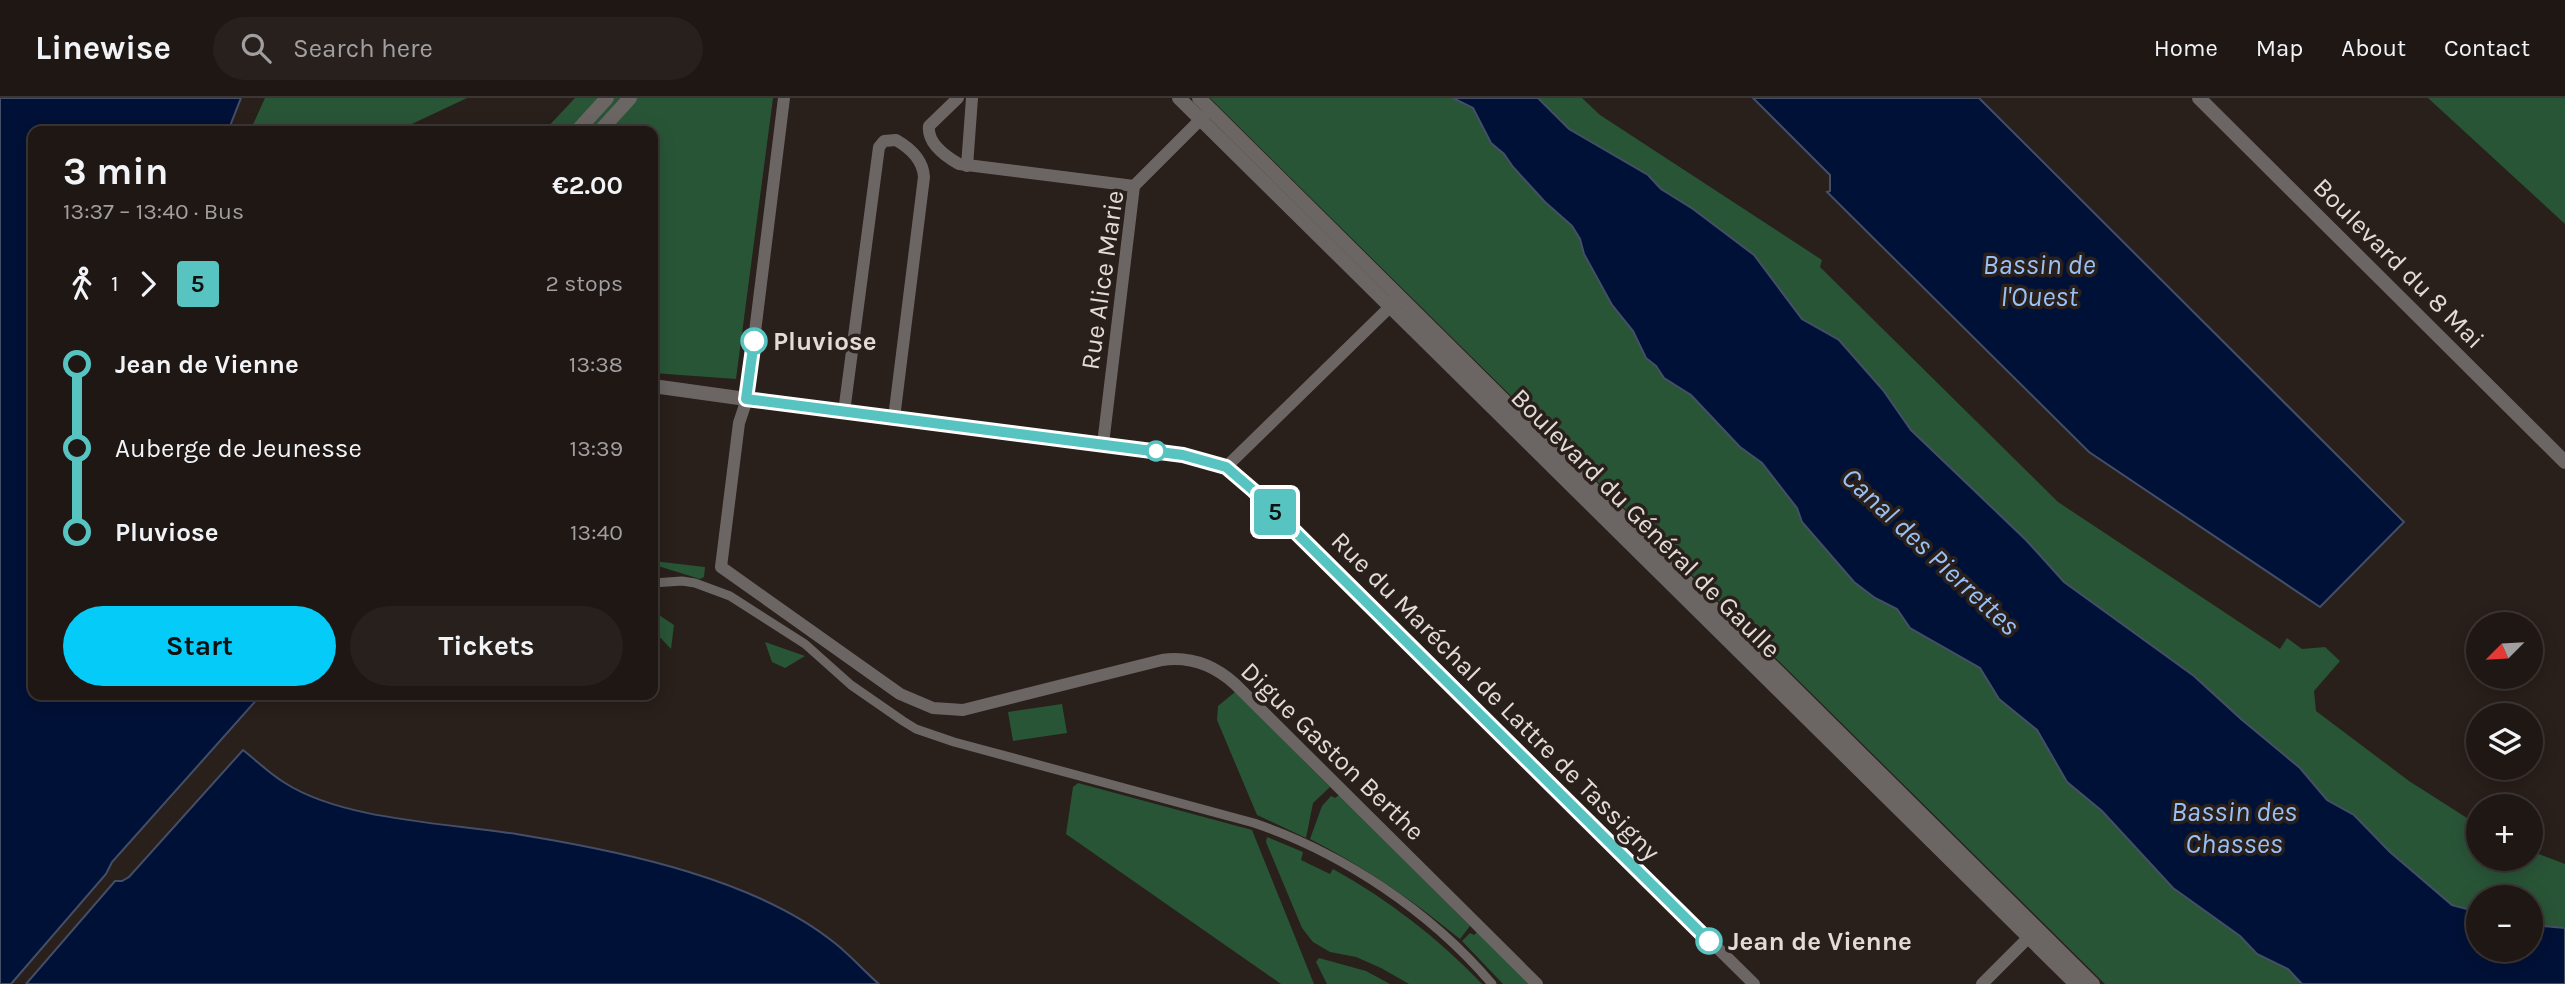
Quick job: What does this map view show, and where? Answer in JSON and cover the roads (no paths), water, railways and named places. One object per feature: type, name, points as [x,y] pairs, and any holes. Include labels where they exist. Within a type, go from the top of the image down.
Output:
[{"type":"street","points":[[582,126],[607,98]]},
{"type":"street","points":[[605,126],[630,98]]},
{"type":"street","points":[[746,399],[784,98]]},
{"type":"street","points":[[958,98],[929,127],[928,132],[932,142],[949,159],[967,166],[1134,186]]},
{"type":"street","points":[[967,166],[972,98]]},
{"type":"street","name":"Boulevard du Général de Gaulle","points":[[1179,98],[1205,114],[2033,933],[2092,984]]},
{"type":"street","name":"Boulevard du Général de Gaulle","points":[[1199,98],[1205,114]]},
{"type":"street","name":"Boulevard du 8 Mai","points":[[2199,98],[2565,462]]},
{"type":"street","name":"Rue Alice Marie","points":[[1103,444],[1134,186],[1205,114]]},
{"type":"street","points":[[844,412],[879,147],[884,141],[896,140],[917,158],[923,166],[924,177],[894,418]]},
{"type":"street","points":[[1226,467],[1395,302]]},
{"type":"street","name":"Rue du Maréchal de Lattre de Tassigny","points":[[658,387],[1183,455],[1226,467],[1254,491],[1754,984]]},
{"type":"street","name":"Digue Gaston Berthe","points":[[746,399],[739,424],[721,567],[900,694],[942,710],[975,708],[1162,660],[1190,660],[1213,668],[1235,684],[1537,984]]},
{"type":"street","points":[[658,583],[695,583],[730,596],[805,644],[851,685],[916,729],[954,742],[1254,823],[1315,849],[1371,881],[1405,905],[1455,946],[1492,984]]},
{"type":"street","points":[[1982,984],[2033,933]]},
{"type":"street","name":"Boulevard du Général de Gaulle","points":[[2033,933],[2076,984]]},
{"type":"water","points":[[0,98],[241,98],[230,126],[28,126],[28,700],[257,700],[112,862],[106,874],[11,984],[0,984]]},
{"type":"water","name":"Bassin des Chasses","points":[[1453,98],[1538,98],[1569,129],[1648,175],[1661,189],[1693,209],[1754,255],[1802,319],[1839,340],[1883,390],[1911,430],[2026,540],[2064,582],[2194,676],[2300,768],[2327,800],[2354,815],[2390,852],[2452,905],[2466,909],[2466,962],[2543,962],[2543,926],[2565,928],[2565,984],[2302,984],[2288,969],[2257,954],[2240,936],[2173,888],[2102,811],[2067,782],[2037,730],[1999,699],[1980,668],[1910,628],[1897,609],[1875,598],[1854,582],[1802,522],[1797,508],[1762,463],[1740,447],[1691,395],[1664,378],[1646,358],[1633,331],[1612,305],[1572,226],[1545,202],[1504,154],[1491,143],[1473,108]]},
{"type":"water","name":"Bassin de l'Ouest","points":[[1753,98],[1979,98],[2404,522],[2320,607],[2089,452],[1827,192],[1830,191],[1830,175]]},
{"type":"water","points":[[243,750],[285,783],[310,796],[339,806],[402,819],[499,832],[606,851],[648,860],[730,886],[769,902],[804,922],[836,944],[879,984],[26,984],[115,881],[129,877]]},
{"type":"place","name":"Pluviose","points":[[754,341]]},
{"type":"place","name":"Jean de Vienne","points":[[1709,941]]},
{"type":"water label","name":"Canal des Pierrettes","points":[[1931,551]]}]
